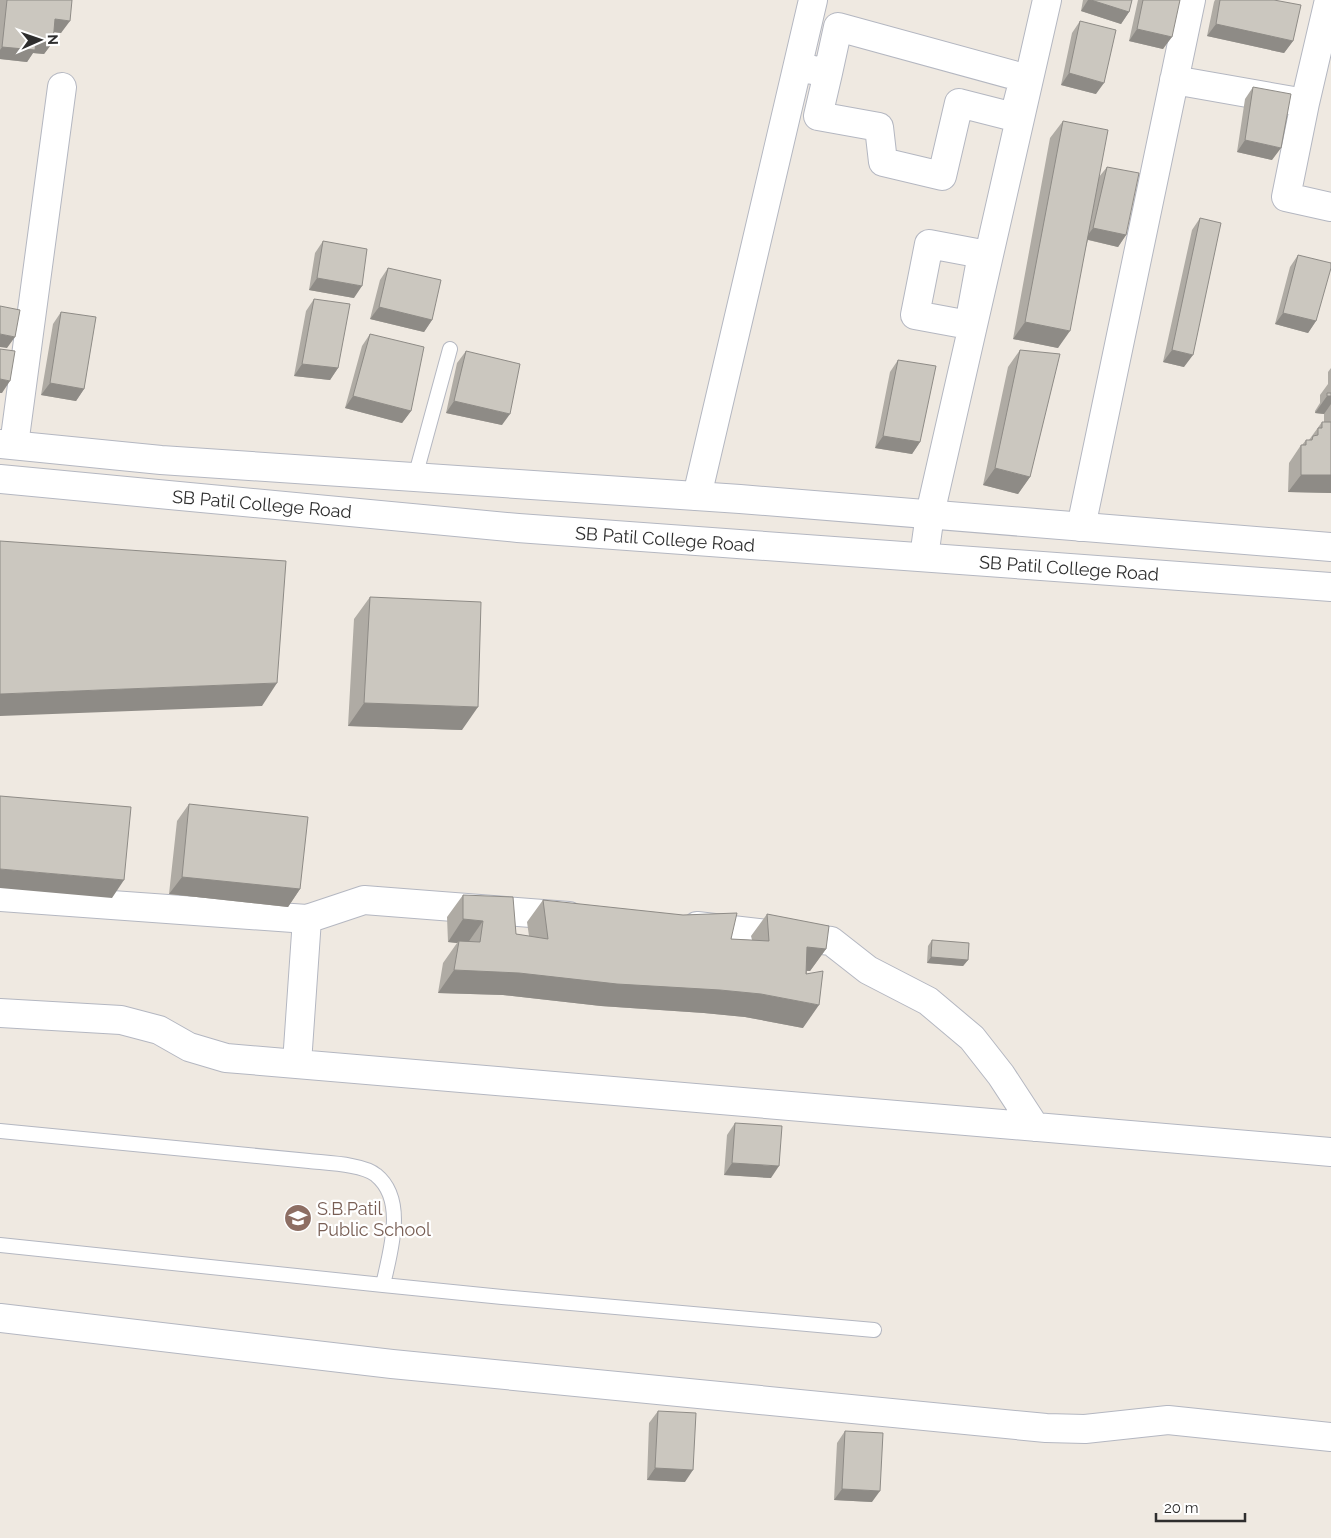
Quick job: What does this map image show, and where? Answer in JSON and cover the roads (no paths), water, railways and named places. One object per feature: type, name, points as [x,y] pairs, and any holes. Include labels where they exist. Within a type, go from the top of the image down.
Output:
[{"type":"street","points":[[697,496],[813,0]]},
{"type":"street","points":[[924,557],[930,514],[973,316],[1026,78],[1047,0]]},
{"type":"street","points":[[1081,526],[1191,0]]},
{"type":"street","points":[[1329,0],[1286,196],[1331,207]]},
{"type":"street","points":[[1017,117],[959,103],[942,176],[883,162],[879,127],[818,116],[838,27],[1026,78]]},
{"type":"street","points":[[798,67],[828,73]]},
{"type":"street","points":[[1174,80],[1305,103]]},
{"type":"street","points":[[7,444],[62,87]]},
{"type":"street","name":"SB Patil College Road","points":[[7,444],[161,460],[697,496],[1331,547]]},
{"type":"street","name":"SB Patil College Road","points":[[0,479],[518,528],[1331,587]]},
{"type":"street","points":[[0,897],[306,919],[364,900],[590,918]]},
{"type":"street","points":[[297,1063],[306,919]]},
{"type":"street","points":[[668,924],[831,941],[868,970],[928,1001],[972,1038],[1001,1075],[1035,1127]]},
{"type":"street","points":[[0,1013],[122,1020],[159,1030],[189,1047],[226,1058],[1331,1152]]},
{"type":"street","points":[[0,1318],[392,1364],[1046,1428],[1085,1429],[1168,1420],[1331,1437]]},
{"type":"lane","points":[[414,477],[450,350]]},
{"type":"lane","points":[[0,1130],[309,1160],[354,1166],[376,1174],[390,1192],[394,1216],[384,1284]]},
{"type":"lane","points":[[0,1245],[502,1297],[874,1330]]},
{"type":"place","name":"S.B.Patil Public School","points":[[298,1218]]}]
